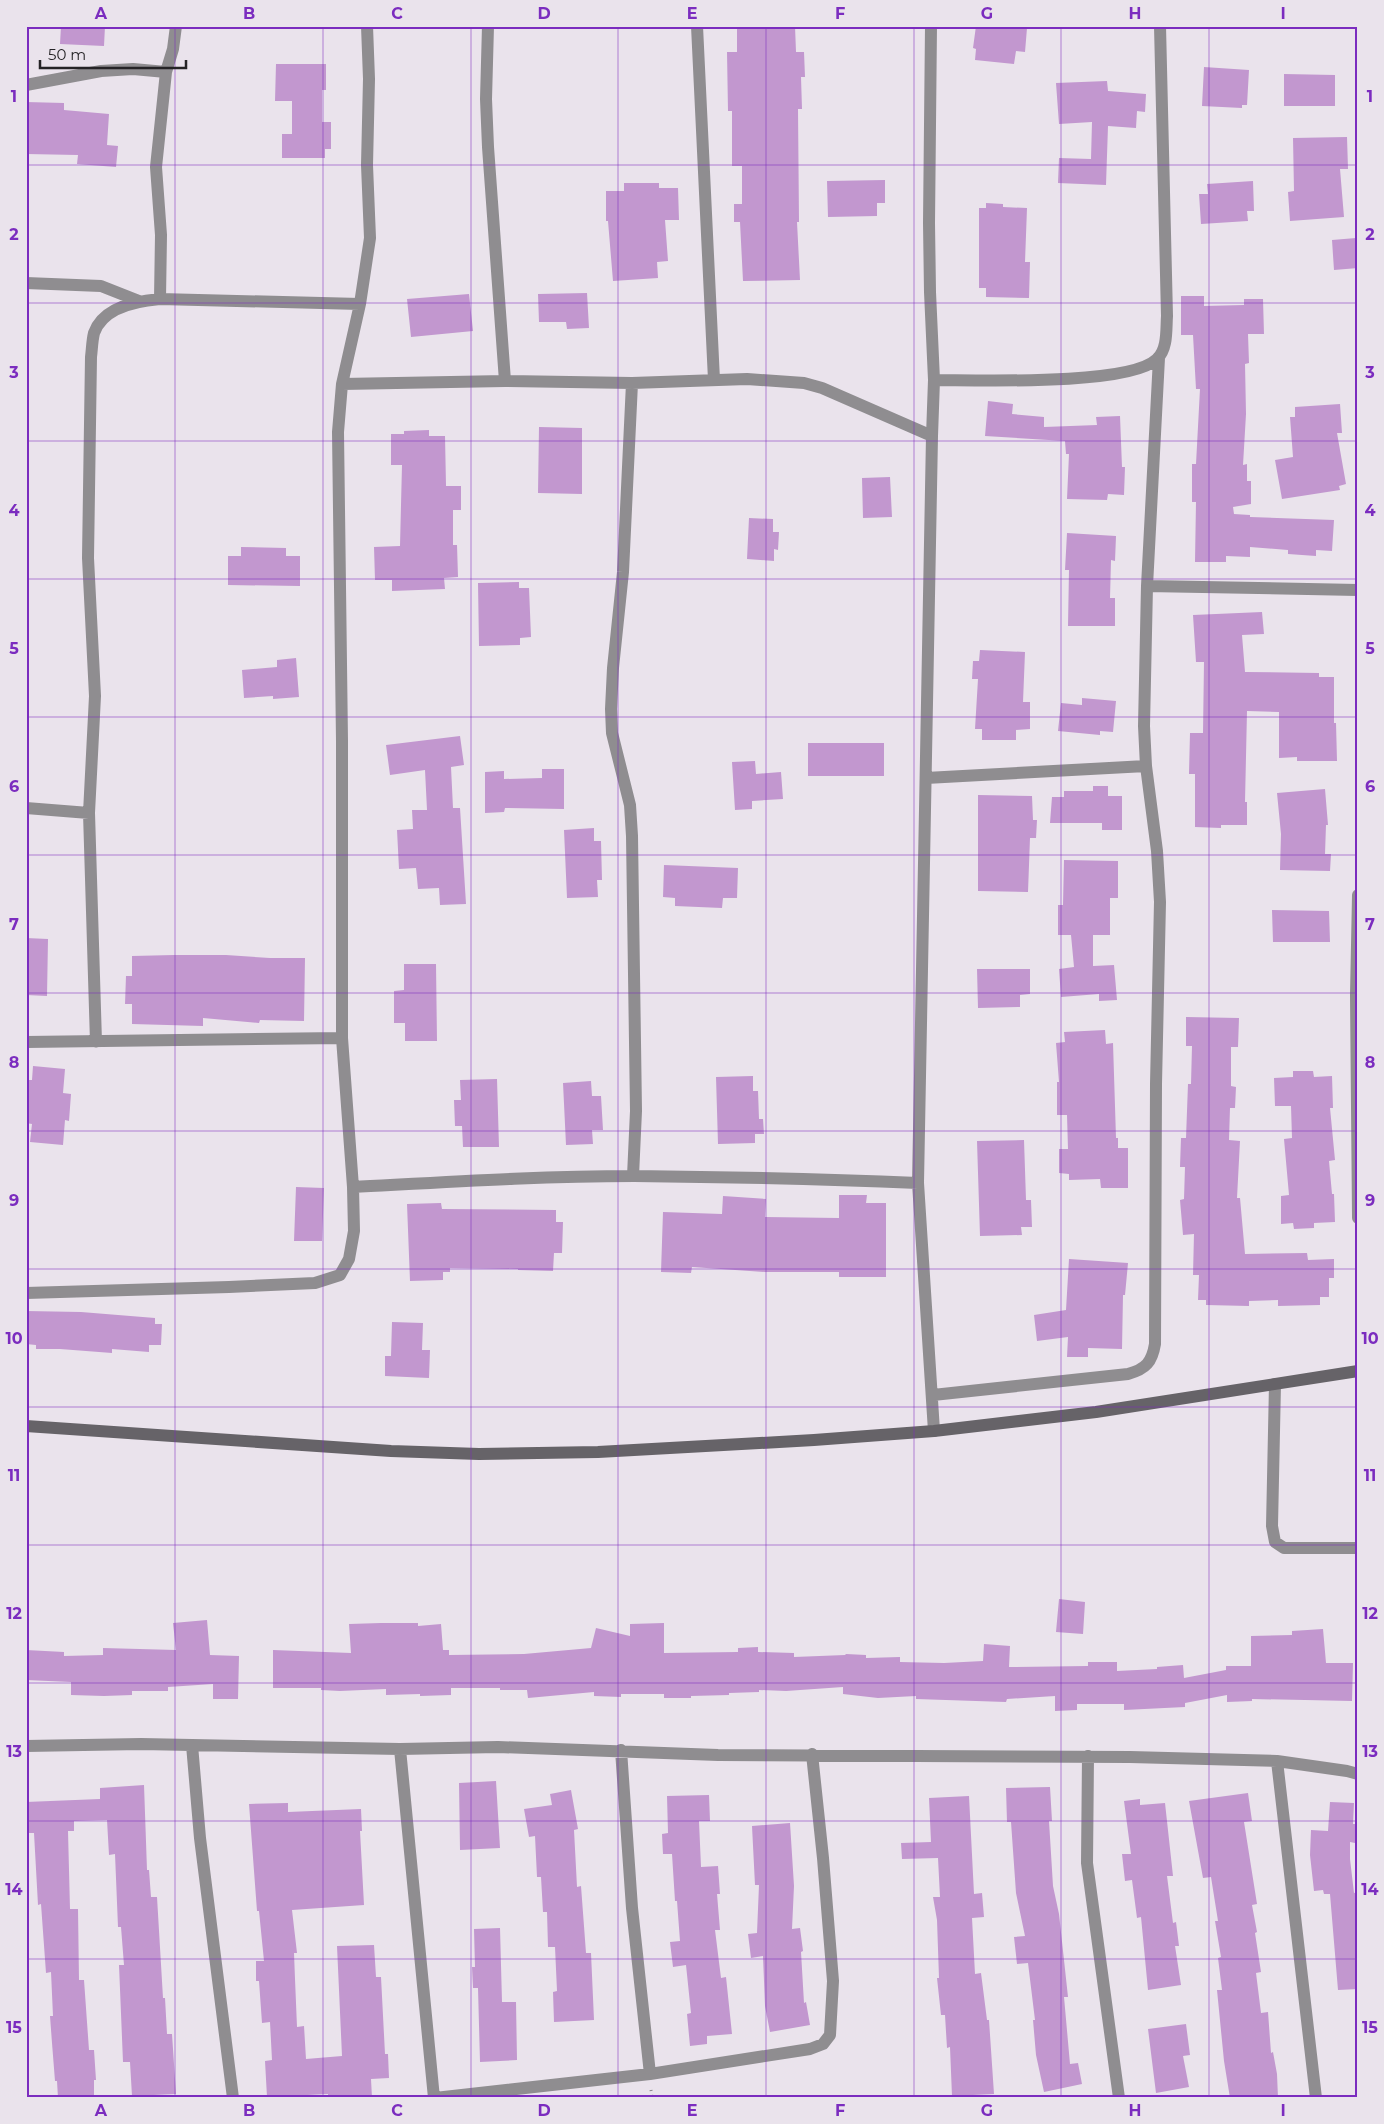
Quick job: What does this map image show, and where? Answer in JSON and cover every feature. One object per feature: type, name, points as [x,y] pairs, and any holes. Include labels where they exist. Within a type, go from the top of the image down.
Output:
[{"type":"street","points":[[160,300],[161,235],[156,167],[166,72],[173,49],[176,26]]},
{"type":"street","points":[[26,1293],[229,1288],[315,1283],[340,1275],[349,1259],[354,1231],[353,1187],[342,1038],[342,731],[338,432],[342,384],[360,304],[370,238],[367,165],[369,79],[367,26]]},
{"type":"street","points":[[488,26],[487,138],[505,380]]},
{"type":"street","points":[[697,26],[714,380]]},
{"type":"street","points":[[931,26],[929,223],[934,380],[918,1183],[934,1431]]},
{"type":"street","points":[[934,380],[1003,381],[1087,378],[1136,370],[1158,358],[1166,336],[1167,316],[1160,26]]},
{"type":"street","points":[[26,84],[101,71],[133,69],[166,72]]},
{"type":"street","points":[[26,283],[101,286],[138,301]]},
{"type":"street","points":[[96,1042],[89,813],[95,696],[88,558],[91,357],[94,332],[108,313],[138,301],[360,304]]},
{"type":"street","points":[[933,1395],[1128,1374],[1146,1367],[1153,1354],[1155,1344],[1156,1084],[1160,902],[1157,851],[1146,766],[1144,726],[1147,586],[1158,358]]},
{"type":"street","points":[[342,384],[505,380],[632,383],[714,380],[804,382],[932,436]]},
{"type":"street","points":[[632,383],[623,572],[613,668],[611,709],[614,740],[630,805],[632,836],[636,1111],[633,1176]]},
{"type":"street","points":[[1147,586],[1358,590]]},
{"type":"street","points":[[926,778],[1146,766]]},
{"type":"street","points":[[26,808],[89,813]]},
{"type":"street","points":[[1358,895],[1358,1218]]},
{"type":"street","points":[[26,1042],[342,1038]]},
{"type":"street","points":[[353,1187],[474,1180],[633,1176],[833,1179],[918,1183]]},
{"type":"street","points":[[26,1426],[391,1451],[479,1454],[598,1452],[934,1431],[1096,1412],[1358,1371]]},
{"type":"street","points":[[1275,1384],[1272,1526],[1275,1542],[1278,1546],[1284,1548],[1358,1548]]},
{"type":"street","points":[[192,1745],[200,1838],[233,2098]]},
{"type":"street","points":[[26,1746],[192,1745],[400,1750],[498,1747],[718,1755],[1088,1756],[1277,1761],[1346,1770],[1358,1774]]},
{"type":"street","points":[[400,1750],[434,2098],[650,2074],[810,2049],[824,2044],[830,2035],[833,1981],[812,1754]]},
{"type":"street","points":[[621,1750],[632,1908],[650,2074]]},
{"type":"street","points":[[1088,1756],[1086,1863],[1119,2098]]},
{"type":"street","points":[[1277,1761],[1316,2098]]},
{"type":"building","points":[[61,26],[105,26],[104,46],[60,44]]},
{"type":"building","points":[[737,26],[795,26],[796,52],[804,52],[805,77],[801,77],[802,109],[798,109],[799,222],[797,222],[800,280],[743,281],[740,222],[734,222],[734,204],[742,204],[742,166],[732,166],[732,111],[728,111],[727,52],[737,52]]},
{"type":"building","points":[[976,26],[1027,28],[1025,52],[1016,51],[1014,64],[975,60],[976,49],[973,48]]},
{"type":"building","points":[[276,64],[326,64],[326,90],[322,90],[322,122],[331,122],[331,149],[325,149],[325,158],[282,158],[282,134],[292,134],[292,101],[275,101]]},
{"type":"building","points":[[1204,67],[1249,70],[1247,105],[1242,105],[1242,108],[1202,106]]},
{"type":"building","points":[[1284,74],[1335,75],[1335,106],[1284,106]]},
{"type":"building","points":[[1107,81],[1108,91],[1146,94],[1145,112],[1137,111],[1136,128],[1108,126],[1106,185],[1058,183],[1059,158],[1091,159],[1092,122],[1059,124],[1056,83]]},
{"type":"building","points":[[26,102],[64,103],[64,110],[109,114],[107,145],[118,146],[116,167],[77,164],[78,155],[26,154]]},
{"type":"building","points":[[1347,137],[1348,169],[1340,169],[1344,217],[1290,221],[1288,192],[1294,191],[1293,138]]},
{"type":"building","points":[[885,180],[885,203],[877,203],[877,216],[828,217],[827,181]]},
{"type":"building","points":[[1253,181],[1254,211],[1247,211],[1248,221],[1201,224],[1199,194],[1208,194],[1207,184]]},
{"type":"building","points":[[624,183],[659,183],[659,188],[678,188],[679,220],[665,220],[668,261],[657,262],[658,278],[613,281],[608,221],[606,221],[606,191],[624,191]]},
{"type":"building","points":[[986,203],[1003,204],[1003,207],[1027,208],[1025,262],[1030,262],[1029,298],[986,297],[986,288],[979,288],[979,208],[986,208]]},
{"type":"building","points":[[1356,238],[1358,268],[1334,270],[1332,240]]},
{"type":"building","points":[[587,293],[589,328],[567,329],[566,322],[539,322],[538,294]]},
{"type":"building","points":[[469,294],[473,331],[411,337],[407,299]]},
{"type":"building","points":[[1181,296],[1204,296],[1204,306],[1244,305],[1244,299],[1263,299],[1264,334],[1248,334],[1249,363],[1245,364],[1246,414],[1243,465],[1247,464],[1247,481],[1251,481],[1251,504],[1233,507],[1234,514],[1250,515],[1250,517],[1334,520],[1332,551],[1316,550],[1316,556],[1288,554],[1288,550],[1250,547],[1250,557],[1226,556],[1226,562],[1195,562],[1196,502],[1192,502],[1192,464],[1196,464],[1200,389],[1196,389],[1193,335],[1181,335]]},
{"type":"building","points":[[988,401],[1013,404],[1012,414],[1044,417],[1044,427],[1097,425],[1096,417],[1120,416],[1122,467],[1125,467],[1124,495],[1108,494],[1107,500],[1067,499],[1069,454],[1066,454],[1065,441],[985,436]]},
{"type":"building","points":[[1340,404],[1342,433],[1337,433],[1346,484],[1339,486],[1340,490],[1282,499],[1275,460],[1293,457],[1290,417],[1295,417],[1295,407]]},
{"type":"building","points":[[539,427],[582,428],[582,494],[538,493]]},
{"type":"building","points":[[429,430],[429,436],[445,436],[446,486],[461,486],[461,510],[453,510],[453,545],[457,545],[458,577],[444,578],[445,589],[392,591],[392,580],[375,580],[374,547],[400,546],[402,465],[391,465],[391,434],[404,434],[404,431]]},
{"type":"building","points":[[890,477],[892,517],[863,518],[862,478]]},
{"type":"building","points":[[749,518],[773,519],[773,532],[779,532],[778,550],[774,549],[774,561],[747,559]]},
{"type":"building","points":[[1067,533],[1116,536],[1115,561],[1111,560],[1110,598],[1115,598],[1115,626],[1068,626],[1069,570],[1065,570]]},
{"type":"building","points":[[241,547],[286,548],[286,556],[300,556],[300,586],[228,585],[228,556],[241,556]]},
{"type":"building","points":[[519,582],[519,588],[529,588],[531,637],[520,638],[520,645],[479,646],[478,583]]},
{"type":"building","points":[[1262,612],[1264,634],[1242,635],[1245,672],[1319,673],[1319,677],[1334,677],[1334,723],[1336,723],[1337,761],[1297,761],[1297,757],[1279,758],[1279,712],[1247,711],[1245,802],[1247,802],[1247,825],[1221,825],[1221,828],[1195,827],[1195,774],[1189,774],[1190,733],[1203,733],[1204,662],[1196,662],[1193,615]]},
{"type":"building","points":[[980,650],[1025,652],[1023,702],[1030,702],[1030,729],[1016,730],[1016,740],[982,740],[982,729],[975,729],[978,679],[972,679],[973,661],[979,661]]},
{"type":"building","points":[[296,658],[299,697],[273,699],[273,696],[244,698],[242,670],[277,667],[277,660]]},
{"type":"building","points":[[1082,698],[1116,701],[1113,732],[1100,731],[1100,735],[1058,731],[1061,703],[1082,705]]},
{"type":"building","points":[[460,736],[464,765],[451,767],[453,808],[460,808],[466,904],[440,905],[439,888],[418,889],[416,868],[399,869],[397,830],[413,829],[412,810],[427,810],[425,770],[390,775],[386,745]]},
{"type":"building","points":[[808,743],[884,743],[884,776],[808,776]]},
{"type":"building","points":[[755,761],[756,774],[781,772],[783,799],[752,801],[752,809],[735,810],[732,762]]},
{"type":"building","points":[[542,769],[564,769],[564,809],[505,808],[504,812],[485,813],[485,772],[504,771],[504,779],[542,778]]},
{"type":"building","points":[[1093,786],[1108,786],[1108,796],[1122,796],[1122,830],[1102,830],[1102,823],[1050,823],[1052,797],[1064,797],[1064,791],[1093,791]]},
{"type":"building","points":[[1325,789],[1328,825],[1326,825],[1325,854],[1331,854],[1330,871],[1280,870],[1281,834],[1277,793]]},
{"type":"building","points":[[978,795],[1032,796],[1033,820],[1037,820],[1036,838],[1030,838],[1028,892],[978,891]]},
{"type":"building","points":[[594,828],[594,841],[601,841],[602,880],[597,880],[598,897],[567,898],[564,830]]},
{"type":"building","points":[[1064,860],[1118,861],[1118,898],[1110,898],[1110,935],[1093,935],[1093,966],[1114,965],[1117,1000],[1099,1001],[1099,994],[1061,997],[1059,969],[1074,967],[1071,935],[1058,935],[1058,905],[1063,905]]},
{"type":"building","points":[[664,865],[738,868],[737,898],[723,898],[722,908],[675,906],[675,898],[663,897]]},
{"type":"building","points":[[1272,910],[1329,911],[1330,942],[1273,942]]},
{"type":"building","points":[[26,938],[48,939],[47,996],[26,995]]},
{"type":"building","points":[[132,956],[305,958],[304,1021],[260,1020],[259,1023],[203,1018],[203,1026],[132,1024],[132,1004],[125,1004],[126,976],[132,976]]},
{"type":"building","points":[[404,964],[436,964],[437,1041],[405,1041],[405,1023],[394,1023],[394,991],[404,990]]},
{"type":"building","points":[[977,969],[1030,969],[1030,994],[1020,995],[1020,1007],[978,1008]]},
{"type":"building","points":[[1186,1017],[1239,1018],[1238,1047],[1231,1047],[1231,1086],[1236,1087],[1235,1108],[1230,1108],[1229,1140],[1240,1141],[1237,1198],[1240,1198],[1245,1254],[1307,1253],[1308,1260],[1334,1259],[1334,1278],[1329,1278],[1329,1297],[1320,1297],[1320,1305],[1278,1306],[1278,1300],[1249,1301],[1249,1306],[1206,1305],[1206,1300],[1198,1300],[1199,1275],[1193,1275],[1194,1234],[1183,1235],[1180,1200],[1184,1199],[1185,1167],[1180,1167],[1181,1138],[1186,1138],[1188,1084],[1191,1084],[1192,1046],[1186,1046]]},
{"type":"building","points":[[1105,1030],[1106,1044],[1113,1043],[1116,1138],[1118,1138],[1118,1148],[1128,1148],[1128,1188],[1101,1188],[1100,1179],[1069,1180],[1069,1174],[1059,1173],[1059,1149],[1068,1149],[1067,1115],[1057,1115],[1057,1082],[1059,1082],[1056,1043],[1065,1042],[1064,1032]]},
{"type":"building","points":[[33,1066],[65,1069],[63,1093],[71,1094],[69,1121],[65,1120],[63,1145],[30,1142],[32,1124],[26,1123],[26,1097],[28,1080],[32,1080]]},
{"type":"building","points":[[1293,1071],[1313,1071],[1314,1077],[1332,1076],[1333,1108],[1330,1108],[1335,1160],[1329,1161],[1332,1194],[1334,1194],[1335,1222],[1314,1223],[1314,1228],[1294,1229],[1293,1223],[1281,1224],[1281,1196],[1289,1195],[1284,1139],[1292,1138],[1291,1106],[1275,1106],[1274,1078],[1293,1077]]},
{"type":"building","points":[[753,1076],[753,1091],[758,1091],[759,1119],[763,1119],[764,1134],[755,1134],[755,1143],[718,1144],[716,1077]]},
{"type":"building","points":[[497,1079],[499,1147],[463,1147],[462,1126],[455,1126],[454,1100],[461,1100],[460,1080]]},
{"type":"building","points":[[591,1081],[592,1096],[601,1096],[603,1130],[592,1130],[593,1144],[566,1145],[563,1083]]},
{"type":"building","points":[[1024,1140],[1026,1200],[1031,1200],[1032,1227],[1021,1227],[1022,1235],[980,1236],[977,1141]]},
{"type":"building","points":[[296,1187],[324,1188],[322,1241],[294,1241]]},
{"type":"building","points":[[839,1195],[867,1195],[866,1203],[886,1203],[886,1277],[839,1277],[839,1272],[765,1272],[692,1267],[691,1273],[661,1272],[663,1212],[722,1214],[723,1196],[766,1199],[765,1217],[839,1218]]},
{"type":"building","points":[[441,1203],[442,1209],[556,1210],[556,1222],[563,1222],[562,1253],[554,1253],[553,1271],[450,1268],[450,1272],[443,1272],[443,1280],[410,1281],[407,1204]]},
{"type":"building","points":[[1069,1259],[1128,1263],[1125,1295],[1123,1295],[1122,1349],[1088,1348],[1088,1357],[1067,1357],[1068,1337],[1037,1341],[1034,1315],[1066,1310]]},
{"type":"building","points":[[26,1311],[81,1312],[155,1318],[155,1324],[162,1324],[161,1345],[149,1345],[149,1352],[112,1349],[112,1353],[36,1349],[36,1345],[26,1344]]},
{"type":"building","points":[[392,1322],[423,1323],[422,1350],[430,1350],[429,1378],[385,1376],[385,1356],[391,1356]]},
{"type":"building","points":[[1059,1599],[1085,1602],[1083,1634],[1056,1632]]},
{"type":"building","points":[[207,1620],[210,1655],[239,1656],[238,1699],[213,1699],[213,1684],[168,1687],[168,1691],[132,1691],[132,1695],[104,1696],[71,1695],[71,1682],[26,1680],[26,1650],[64,1652],[64,1656],[103,1655],[103,1648],[176,1650],[173,1623]]},
{"type":"building","points":[[418,1623],[418,1626],[441,1624],[443,1650],[449,1650],[449,1655],[524,1654],[591,1648],[596,1628],[630,1636],[630,1624],[664,1623],[664,1653],[738,1652],[738,1648],[758,1647],[758,1652],[794,1653],[794,1657],[846,1654],[866,1655],[866,1658],[900,1657],[900,1662],[944,1663],[983,1661],[984,1644],[1010,1646],[1009,1667],[1088,1666],[1088,1662],[1117,1662],[1117,1671],[1157,1669],[1157,1667],[1183,1665],[1184,1678],[1226,1670],[1226,1666],[1251,1666],[1251,1636],[1292,1635],[1292,1631],[1323,1629],[1326,1663],[1353,1663],[1352,1701],[1252,1699],[1252,1701],[1227,1702],[1227,1695],[1185,1703],[1185,1707],[1124,1710],[1124,1704],[1077,1704],[1077,1710],[1055,1711],[1055,1696],[1007,1699],[1006,1702],[916,1699],[916,1696],[878,1698],[843,1694],[843,1687],[786,1691],[759,1690],[759,1692],[729,1693],[729,1695],[691,1696],[691,1698],[664,1698],[664,1694],[621,1694],[621,1697],[594,1696],[594,1692],[528,1698],[527,1690],[500,1690],[500,1688],[451,1688],[451,1695],[420,1696],[420,1694],[386,1695],[386,1689],[340,1691],[321,1690],[321,1688],[273,1688],[273,1650],[351,1653],[349,1624]]},
{"type":"building","points":[[496,1781],[500,1848],[460,1850],[459,1783]]},
{"type":"building","points":[[144,1785],[147,1870],[149,1870],[151,1897],[157,1897],[163,1998],[165,1998],[167,2034],[172,2034],[176,2094],[132,2096],[130,2062],[123,2062],[119,1965],[124,1965],[121,1927],[118,1927],[115,1854],[109,1855],[107,1820],[74,1821],[74,1831],[68,1831],[70,1909],[78,1909],[79,1980],[84,1980],[89,2050],[94,2050],[96,2080],[94,2080],[94,2098],[58,2098],[50,2016],[53,2016],[51,1972],[46,1973],[41,1904],[38,1905],[34,1833],[27,1833],[26,1802],[100,1799],[100,1788]]},
{"type":"building","points":[[1050,1787],[1052,1821],[1049,1821],[1053,1886],[1059,1914],[1068,1997],[1064,1997],[1070,2064],[1078,2063],[1082,2084],[1044,2092],[1036,2055],[1033,2020],[1035,2020],[1028,1963],[1017,1964],[1014,1937],[1025,1936],[1016,1893],[1011,1822],[1007,1822],[1006,1788]]},
{"type":"building","points":[[571,1790],[578,1829],[574,1830],[577,1887],[581,1886],[586,1953],[591,1953],[594,2020],[554,2022],[553,1992],[557,1991],[555,1947],[548,1947],[547,1912],[543,1912],[541,1877],[537,1877],[535,1836],[529,1837],[524,1809],[552,1805],[550,1794]]},
{"type":"building","points":[[1248,1793],[1252,1821],[1244,1822],[1257,1904],[1252,1905],[1261,1972],[1256,1973],[1261,2013],[1268,2012],[1271,2053],[1273,2052],[1277,2074],[1278,2098],[1230,2098],[1224,2061],[1217,1990],[1222,1990],[1218,1958],[1221,1957],[1215,1921],[1218,1921],[1211,1877],[1203,1878],[1189,1801]]},
{"type":"building","points":[[709,1795],[710,1821],[699,1821],[701,1867],[718,1866],[720,1894],[717,1894],[720,1930],[715,1930],[721,1978],[726,1977],[732,2034],[707,2036],[707,2044],[690,2046],[687,2014],[691,2013],[686,1965],[673,1967],[670,1942],[680,1941],[672,1854],[663,1854],[662,1834],[668,1833],[667,1796]]},
{"type":"building","points":[[969,1796],[974,1894],[982,1893],[984,1917],[972,1918],[975,1974],[981,1973],[987,2020],[989,2020],[994,2094],[952,2096],[950,2047],[947,2048],[945,2015],[941,2015],[937,1978],[939,1978],[937,1920],[933,1897],[940,1897],[938,1858],[902,1859],[901,1843],[931,1842],[929,1798]]},
{"type":"building","points":[[1140,1799],[1140,1805],[1165,1803],[1173,1876],[1167,1876],[1173,1923],[1176,1922],[1179,1946],[1175,1946],[1181,1985],[1148,1990],[1141,1917],[1137,1918],[1132,1880],[1125,1881],[1122,1854],[1131,1854],[1124,1801]]},
{"type":"building","points":[[1330,1802],[1354,1803],[1353,1824],[1356,1824],[1355,1843],[1350,1842],[1350,1859],[1354,1893],[1358,1892],[1358,1989],[1338,1990],[1330,1894],[1324,1894],[1323,1890],[1314,1891],[1310,1855],[1311,1830],[1328,1831]]},
{"type":"building","points":[[288,1803],[288,1812],[361,1809],[362,1831],[360,1831],[364,1905],[292,1910],[297,1953],[294,1953],[297,2027],[304,2026],[306,2059],[342,2056],[337,1946],[374,1945],[376,1977],[381,1977],[385,2054],[388,2054],[389,2078],[371,2079],[372,2098],[328,2098],[328,2094],[267,2097],[265,2061],[272,2060],[270,2022],[262,2023],[259,1981],[256,1981],[256,1961],[264,1961],[259,1911],[257,1911],[249,1804]]},
{"type":"building","points":[[790,1823],[794,1886],[792,1929],[800,1928],[803,1951],[801,1952],[804,2003],[806,2002],[810,2025],[770,2032],[765,2006],[763,1956],[751,1958],[748,1934],[757,1933],[759,1885],[755,1885],[752,1826]]},
{"type":"building","points":[[500,1928],[502,2002],[516,2002],[517,2060],[480,2062],[478,1988],[473,1988],[472,1967],[475,1967],[474,1929]]},
{"type":"building","points":[[1186,2024],[1190,2055],[1183,2056],[1189,2087],[1156,2093],[1148,2029]]}]
